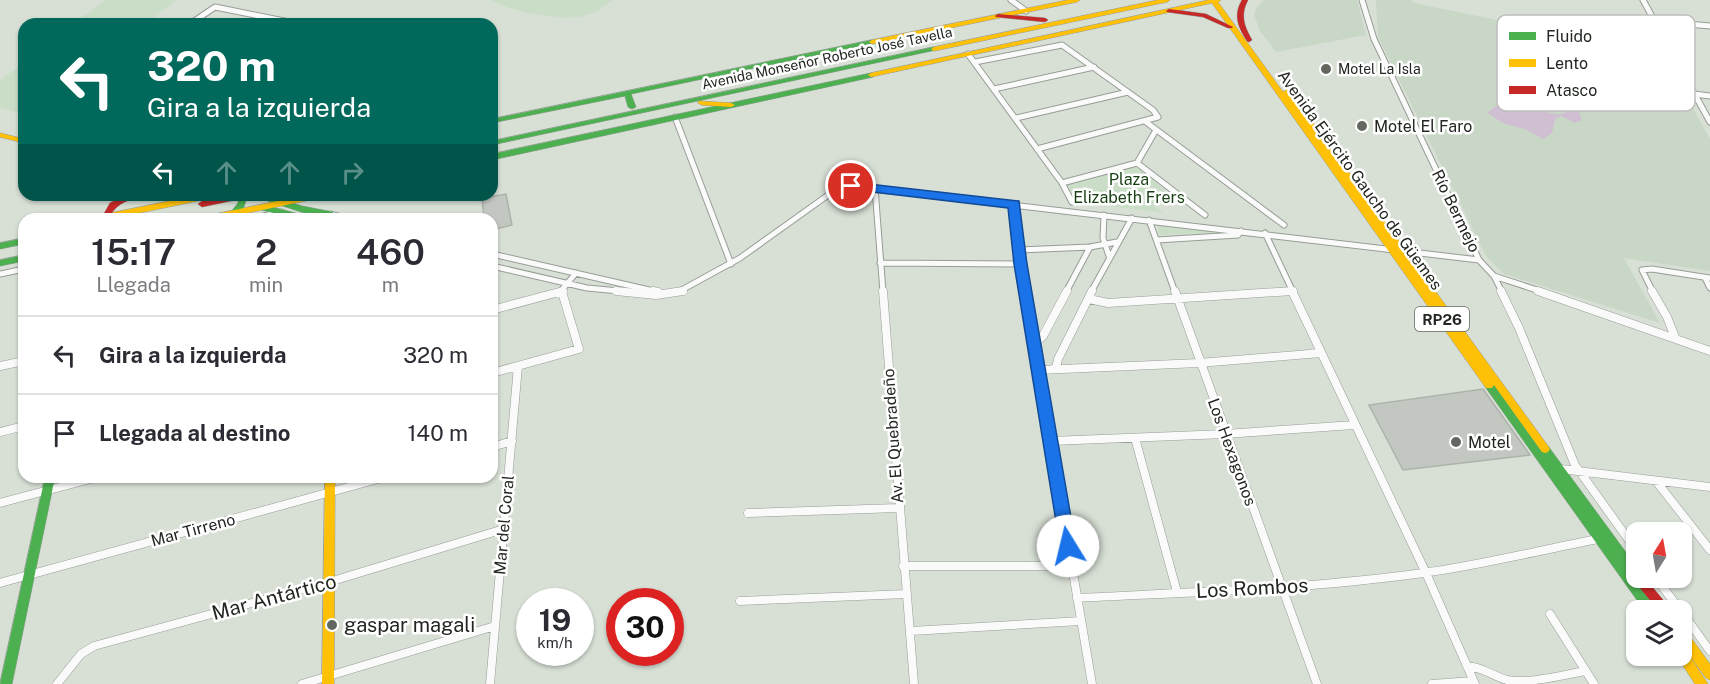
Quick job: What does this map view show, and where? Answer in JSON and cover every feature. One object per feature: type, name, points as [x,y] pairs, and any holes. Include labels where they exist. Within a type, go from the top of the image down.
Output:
[{"type":"main road","points":[[498,120],[998,16],[1021,18],[1077,0]]},
{"type":"main road","name":"Avenida Monseñor Roberto José Tavella","points":[[498,135],[632,107],[1021,18],[1045,20],[1141,0]]},
{"type":"main road","name":"Avenida Monseñor Roberto José Tavella","points":[[498,142],[1167,0]]},
{"type":"main road","points":[[498,156],[1215,0]]},
{"type":"main road","name":"Avenida Ejército Gaucho de Güemes","points":[[1215,0],[1233,29],[1389,248],[1455,336],[1643,600]]},
{"type":"main road","name":"Avenida Ejército Gaucho de Güemes","points":[[1245,0],[1238,11],[1241,27],[1626,560]]},
{"type":"main road","points":[[1168,11],[1204,15],[1233,29]]},
{"type":"main road","points":[[627,93],[632,107]]},
{"type":"main road","points":[[689,102],[731,105]]},
{"type":"main road","points":[[0,135],[18,140]]},
{"type":"main road","points":[[105,213],[115,201]]},
{"type":"main road","points":[[126,213],[183,201]]},
{"type":"main road","points":[[158,213],[215,201]]},
{"type":"main road","points":[[235,212],[242,201]]},
{"type":"main road","points":[[271,201],[295,213]]},
{"type":"main road","points":[[283,207],[301,201]]},
{"type":"main road","points":[[231,213],[283,207],[316,213]]},
{"type":"main road","points":[[0,239],[18,235]]},
{"type":"main road","points":[[0,246],[18,242]]},
{"type":"main road","points":[[0,263],[18,259]]},
{"type":"main road","points":[[6,684],[4,674],[49,483]]},
{"type":"main road","points":[[328,680],[330,483]]},
{"type":"main road","points":[[1647,588],[1656,600]]},
{"type":"main road","points":[[1692,649],[1710,674]]},
{"type":"main road","points":[[1690,666],[1702,684]]},
{"type":"street","points":[[1011,0],[1021,18]]},
{"type":"street","name":"Río Bermejo","points":[[1362,0],[1374,39],[1479,260],[1494,276],[1526,344],[1580,472],[1626,536]]},
{"type":"street","points":[[1643,0],[1651,15]]},
{"type":"street","points":[[198,18],[215,6],[271,18]]},
{"type":"street","points":[[1695,25],[1710,27]]},
{"type":"street","points":[[975,62],[1059,44],[1128,92],[1158,117],[1038,149]]},
{"type":"street","points":[[968,54],[1062,183],[1072,202]]},
{"type":"street","points":[[994,89],[1094,67]]},
{"type":"street","points":[[1016,118],[1128,92]]},
{"type":"street","points":[[1695,94],[1710,96]]},
{"type":"street","points":[[1695,96],[1710,122]]},
{"type":"street","points":[[675,117],[731,264]]},
{"type":"street","points":[[1146,122],[1284,225]]},
{"type":"street","points":[[1062,183],[1137,163],[1156,130]]},
{"type":"street","points":[[1137,163],[1205,215]]},
{"type":"street","points":[[498,267],[569,284],[642,295],[669,293],[691,288],[731,264],[838,188],[851,186],[1479,260]]},
{"type":"street","name":"Av. El Quebradeño","points":[[875,188],[898,508],[911,631],[914,684]]},
{"type":"street","points":[[1014,204],[1020,264],[1092,684]]},
{"type":"street","points":[[266,213],[283,207]]},
{"type":"street","points":[[1104,215],[1103,238],[1109,256]]},
{"type":"street","points":[[1056,368],[1058,359],[1109,256],[1132,218]]},
{"type":"street","name":"Los Hexagonos","points":[[1149,220],[1317,684]]},
{"type":"street","points":[[1157,240],[1238,235],[1241,231]]},
{"type":"street","points":[[1265,233],[1426,573],[1474,682],[1432,684]]},
{"type":"street","points":[[1019,250],[1090,247],[1117,242]]},
{"type":"street","points":[[1034,344],[1043,336],[1090,247]]},
{"type":"street","points":[[498,255],[669,293]]},
{"type":"street","points":[[880,263],[1020,264]]},
{"type":"street","points":[[1675,337],[1667,316],[1642,274],[1645,269],[1708,278],[1710,288]]},
{"type":"street","points":[[0,274],[18,270]]},
{"type":"street","points":[[498,308],[562,292],[576,273]]},
{"type":"street","points":[[1494,276],[1710,351]]},
{"type":"street","points":[[1089,299],[1108,303],[1293,291]]},
{"type":"street","points":[[498,371],[579,350],[562,292]]},
{"type":"street","points":[[1039,370],[1199,363],[1321,353]]},
{"type":"street","points":[[0,366],[18,362]]},
{"type":"street","name":"Mar del Coral","points":[[490,684],[519,366]]},
{"type":"street","points":[[1051,441],[1225,434],[1354,425]]},
{"type":"street","points":[[0,432],[18,428]]},
{"type":"street","points":[[1135,438],[1177,592]]},
{"type":"street","points":[[498,445],[512,441]]},
{"type":"street","points":[[1561,469],[1710,487]]},
{"type":"street","points":[[1656,481],[1710,550]]},
{"type":"street","points":[[0,503],[74,483]]},
{"type":"street","name":"Mar Tirreno","points":[[0,584],[363,483]]},
{"type":"street","points":[[748,513],[898,508]]},
{"type":"street","name":"Mar Antártico","points":[[57,684],[81,654],[94,646],[329,582],[504,529]]},
{"type":"street","name":"Los Rombos","points":[[1077,598],[1282,588],[1426,573],[1598,539]]},
{"type":"street","points":[[903,566],[1071,566]]},
{"type":"street","points":[[1664,588],[1673,600]]},
{"type":"street","points":[[740,601],[906,594]]},
{"type":"street","points":[[1550,614],[1594,684]]},
{"type":"street","points":[[911,631],[1081,621]]},
{"type":"street","points":[[302,684],[328,680],[495,626]]},
{"type":"street","points":[[1692,627],[1710,652],[1696,655]]},
{"type":"street","points":[[1467,666],[1480,666],[1501,678],[1514,682],[1586,671]]},
{"type":"shaded area","points":[[1264,0],[1357,0],[1366,35],[1276,52],[1260,31],[1254,15],[1257,7]]},
{"type":"shaded area","points":[[1376,0],[1410,0],[1414,3],[1497,20],[1497,111],[1694,111],[1710,139],[1710,271],[1624,258],[1660,323],[1504,274],[1486,256],[1378,37]]},
{"type":"shaded area","points":[[1497,106],[1497,111],[1542,111],[1560,114],[1578,111],[1582,120],[1575,123],[1561,116],[1555,119],[1552,133],[1543,139],[1525,129],[1505,124],[1487,113]]},
{"type":"green space","points":[[106,0],[177,0],[152,18],[80,18]]},
{"type":"green space","points":[[491,0],[612,0],[588,15],[563,17],[523,12]]},
{"type":"green space","points":[[18,67],[18,112],[0,108],[0,80]]},
{"type":"green space","name":"Plaza Elizabeth Frers","points":[[1132,167],[1137,168],[1170,194],[1152,204],[1163,213],[1077,202],[1067,183]]},
{"type":"green space","points":[[1158,225],[1211,231],[1212,233],[1163,235],[1158,233]]},
{"type":"building","points":[[506,194],[512,225],[498,228],[498,213],[483,213],[482,201],[498,201],[498,195]]},
{"type":"building","name":"Motel","points":[[1483,389],[1530,455],[1403,470],[1369,405]]},
{"type":"traffic: fast","points":[[498,120],[872,42]]},
{"type":"traffic: fast","points":[[498,142],[934,49]]},
{"type":"traffic: fast","points":[[498,156],[871,75]]},
{"type":"traffic: fast","points":[[627,92],[632,107]]},
{"type":"traffic: fast","points":[[235,212],[242,201]]},
{"type":"traffic: fast","points":[[277,201],[301,209],[324,213]]},
{"type":"traffic: fast","points":[[265,208],[284,213]]},
{"type":"traffic: fast","points":[[0,246],[18,242]]},
{"type":"traffic: fast","points":[[0,263],[18,259]]},
{"type":"traffic: fast","points":[[1489,385],[1643,600]]},
{"type":"traffic: fast","points":[[1545,449],[1626,560]]},
{"type":"traffic: fast","points":[[6,684],[49,483]]},
{"type":"traffic: slow","points":[[872,42],[1077,0]]},
{"type":"traffic: slow","points":[[934,49],[1167,0]]},
{"type":"traffic: slow","points":[[1213,0],[1489,385]]},
{"type":"traffic: slow","points":[[871,75],[1218,0]]},
{"type":"traffic: slow","points":[[1286,92],[1545,449]]},
{"type":"traffic: slow","points":[[702,103],[731,105]]},
{"type":"traffic: slow","points":[[0,135],[18,140]]},
{"type":"traffic: slow","points":[[125,213],[183,201]]},
{"type":"traffic: slow","points":[[234,213],[291,201]]},
{"type":"traffic: slow","points":[[328,684],[330,483]]},
{"type":"traffic: slow","points":[[1692,649],[1710,674]]},
{"type":"traffic: slow","points":[[1690,666],[1702,684]]},
{"type":"traffic: jam","points":[[1245,0],[1239,16],[1249,40]]},
{"type":"traffic: jam","points":[[1169,11],[1204,15],[1230,27]]},
{"type":"traffic: jam","points":[[998,16],[1045,20]]},
{"type":"traffic: jam","points":[[108,213],[118,201]]},
{"type":"traffic: jam","points":[[202,204],[216,201]]},
{"type":"traffic: jam","points":[[1647,588],[1656,600]]},
{"type":"place","name":"Motel La Isla","points":[[1326,69]]},
{"type":"place","name":"Motel El Faro","points":[[1362,126]]},
{"type":"place","name":"Motel","points":[[1456,442]]},
{"type":"place","name":"gaspar magali","points":[[332,625]]},
{"type":"route","points":[[851,186],[1014,204],[1020,264],[1068,546]]}]
